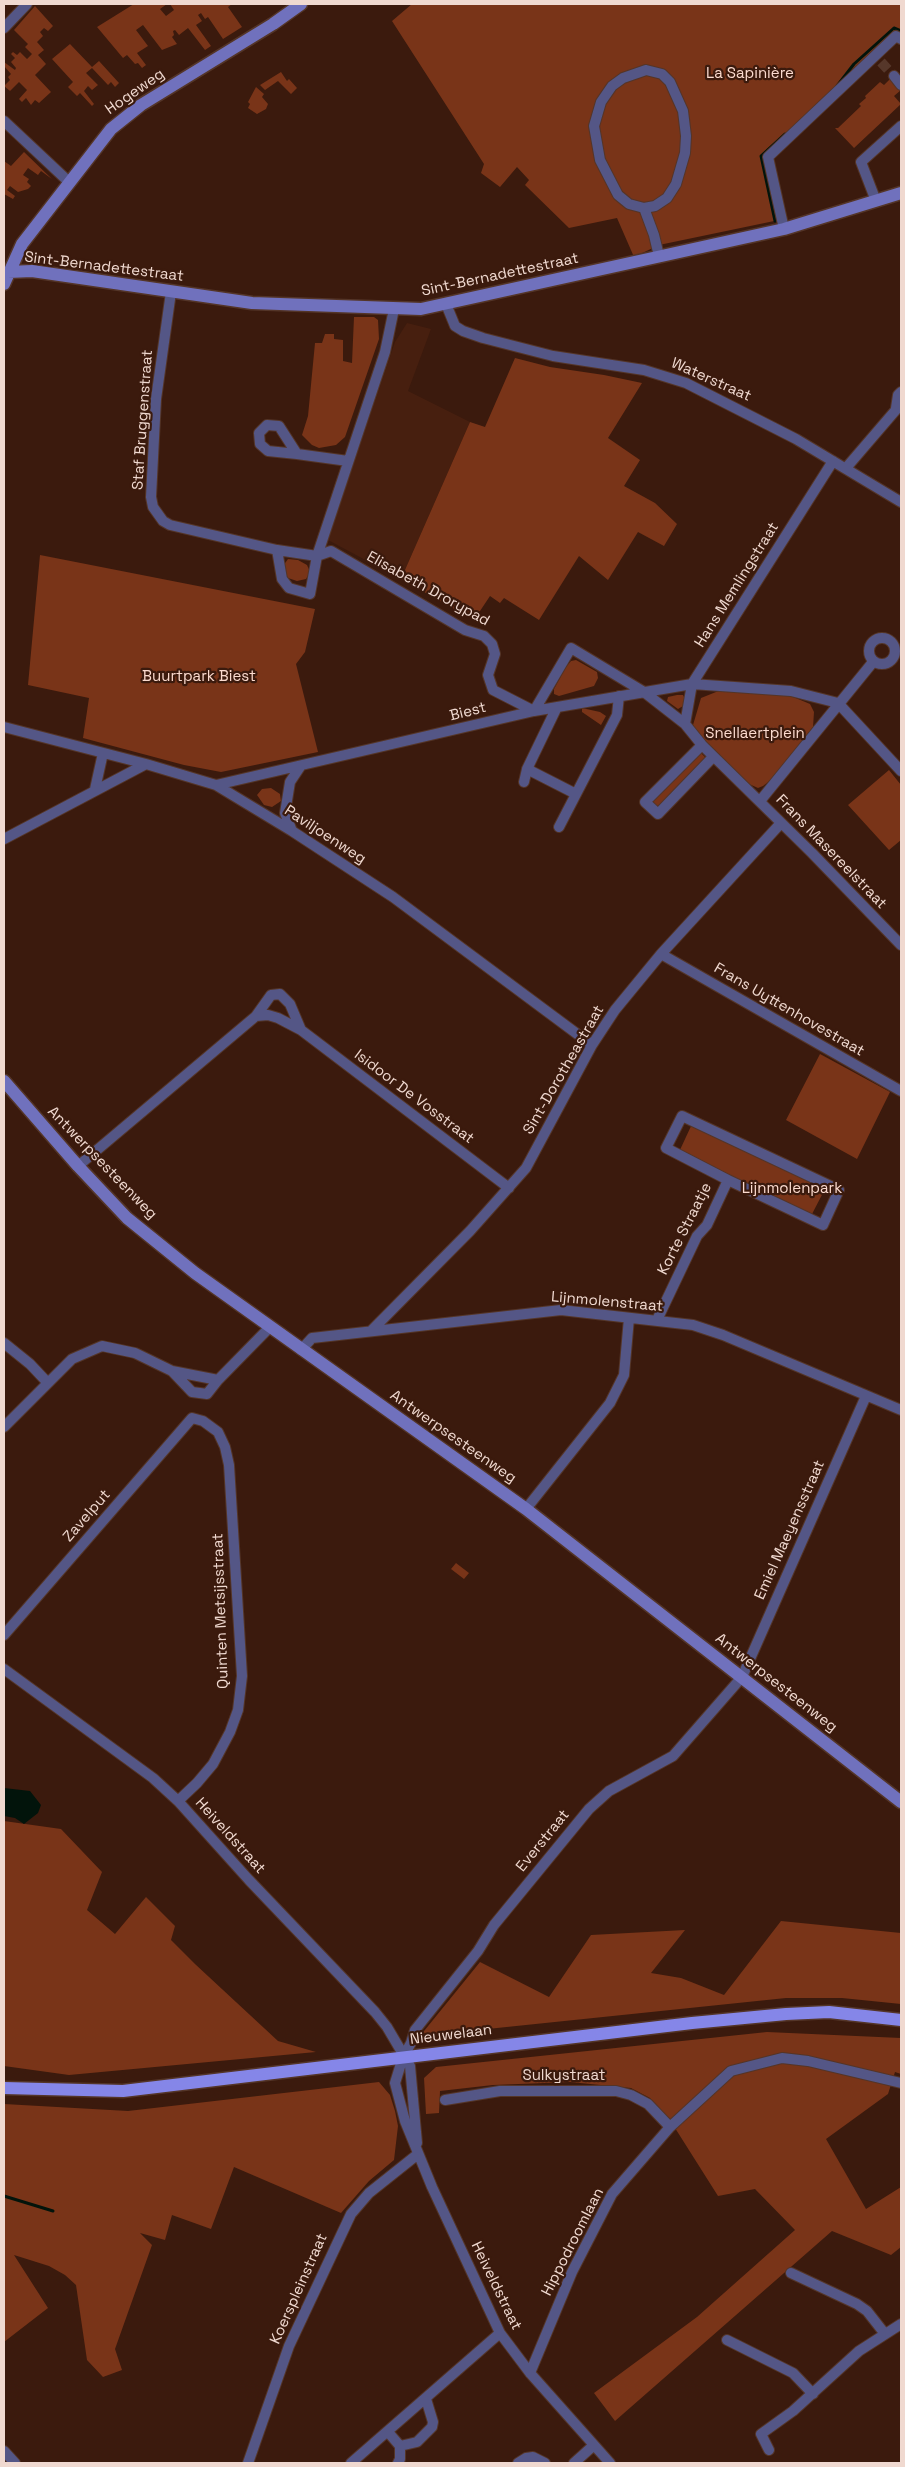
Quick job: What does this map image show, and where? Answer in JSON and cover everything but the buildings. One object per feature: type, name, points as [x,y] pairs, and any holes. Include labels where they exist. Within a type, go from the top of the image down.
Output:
[{"type":"main road","name":"Nieuwelaan","points":[[4,2088],[123,2091],[786,2014],[829,2012],[901,2020]]},
{"type":"street","points":[[4,28],[27,4]]},
{"type":"street","name":"Hogeweg","points":[[5,276],[22,244],[100,140],[118,121],[273,24],[301,4]]},
{"type":"street","points":[[784,228],[768,157],[878,59],[896,36],[901,39]]},
{"type":"street","points":[[646,70],[662,74],[670,82],[683,111],[686,136],[685,153],[676,184],[668,198],[655,206],[644,208],[629,204],[618,195],[600,160],[594,126],[601,102],[612,86],[623,78],[646,70]]},
{"type":"street","points":[[894,76],[901,85]]},
{"type":"street","points":[[4,121],[69,182]]},
{"type":"street","points":[[876,202],[861,162],[901,126]]},
{"type":"street","name":"Sint-Bernadettestraat","points":[[5,276],[32,271],[252,303],[421,309],[784,228],[901,194]]},
{"type":"street","points":[[644,208],[659,256]]},
{"type":"street","name":"Staf Bruggenstraat","points":[[170,292],[156,399],[152,479],[153,507],[163,521],[170,525],[277,550],[317,556]]},
{"type":"street","name":"Waterstraat","points":[[446,304],[450,318],[455,326],[463,331],[517,348],[552,356],[666,375],[762,420],[901,502]]},
{"type":"street","points":[[277,550],[282,579],[290,588],[310,594],[317,556],[385,352],[394,309]]},
{"type":"street","points":[[846,468],[898,406],[898,395],[901,392]]},
{"type":"street","points":[[296,454],[348,461]]},
{"type":"street","name":"Hans Memlingstraat","points":[[692,684],[833,461]]},
{"type":"street","name":"Elisabeth Drorypad","points":[[317,556],[331,551],[465,630],[484,636],[492,644],[495,654],[488,675],[493,690],[534,711]]},
{"type":"street","name":"Frans Masereelstraat","points":[[534,711],[571,648],[644,692],[685,724],[713,757],[760,801],[901,945]]},
{"type":"street","points":[[760,801],[873,662]]},
{"type":"street","points":[[685,724],[692,684]]},
{"type":"street","points":[[644,692],[692,684],[791,691],[838,703],[901,771]]},
{"type":"street","name":"Biest","points":[[216,785],[300,767],[534,711],[644,692]]},
{"type":"street","points":[[559,827],[616,715],[619,696]]},
{"type":"street","points":[[524,782],[527,769],[557,707]]},
{"type":"street","name":"Paviljoenweg","points":[[4,727],[146,764],[216,785],[292,831],[393,897],[592,1045]]},
{"type":"street","points":[[702,745],[645,802],[658,814],[713,757]]},
{"type":"street","points":[[95,789],[103,754]]},
{"type":"street","points":[[4,839],[95,789],[146,764]]},
{"type":"street","points":[[292,831],[286,813],[290,782],[300,767]]},
{"type":"street","points":[[527,769],[576,794]]},
{"type":"street","name":"Sint-Dorotheastraat","points":[[371,1331],[470,1231],[526,1168],[592,1045],[615,1010],[661,954],[781,822]]},
{"type":"street","name":"Frans Uyttenhovestraat","points":[[661,954],[901,1091]]},
{"type":"street","name":"Isidoor De Vosstraat","points":[[78,1166],[256,1016],[271,995],[280,994],[290,1004],[301,1030]]},
{"type":"street","name":"Isidoor De Vosstraat","points":[[256,1016],[278,1018],[301,1030],[509,1188]]},
{"type":"street","name":"Antwerpsesteenweg","points":[[4,1081],[78,1166],[127,1218],[195,1273],[269,1328],[526,1509],[901,1802]]},
{"type":"street","name":"Korte Straatje","points":[[682,1116],[839,1190],[823,1225],[728,1180],[666,1148],[682,1116]]},
{"type":"street","name":"Korte Straatje","points":[[656,1320],[697,1236],[707,1225],[728,1180]]},
{"type":"street","name":"Lijnmolenstraat","points":[[301,1350],[312,1338],[561,1310],[693,1325],[722,1335],[901,1410]]},
{"type":"street","points":[[526,1509],[610,1403],[624,1375],[629,1318]]},
{"type":"street","points":[[172,1371],[192,1392],[207,1394],[218,1380],[269,1328]]},
{"type":"street","points":[[4,1343],[30,1364],[48,1382]]},
{"type":"street","points":[[4,1427],[72,1359],[102,1346],[135,1353],[172,1371],[218,1380]]},
{"type":"street","name":"Emiel Maeyensstraat","points":[[742,1677],[866,1396]]},
{"type":"street","name":"Zavelput","points":[[4,1635],[192,1418]]},
{"type":"street","name":"Quinten Metsijsstraat","points":[[178,1801],[213,1764],[230,1732],[238,1710],[242,1676],[229,1465],[225,1447],[218,1432],[197,1418],[192,1418]]},
{"type":"street","name":"Heiveldstraat","points":[[4,1669],[153,1778],[178,1801],[249,1880],[378,2016],[410,2066],[418,2154]]},
{"type":"street","name":"Everstraat","points":[[403,2057],[411,2043],[414,2030],[478,1951],[494,1925],[588,1809],[609,1791],[673,1756],[742,1677]]},
{"type":"street","name":"Heiveldstraat","points":[[403,2057],[395,2083],[405,2121],[418,2154],[500,2333],[530,2373],[610,2463]]},
{"type":"street","name":"Hippodroomlaan","points":[[530,2373],[572,2272],[612,2194],[670,2127],[731,2071],[782,2058],[808,2060],[901,2083]]},
{"type":"street","name":"Sulkystraat","points":[[445,2100],[500,2091],[616,2091],[630,2095],[648,2104],[670,2127]]},
{"type":"street","name":"Koerspleinstraat","points":[[248,2463],[289,2346],[351,2214],[368,2193],[418,2154]]},
{"type":"street","points":[[791,2273],[857,2304],[867,2311],[885,2334]]},
{"type":"street","points":[[769,2450],[757,2436],[813,2394],[859,2351],[901,2324]]},
{"type":"street","points":[[351,2463],[500,2333]]},
{"type":"street","points":[[727,2340],[793,2373],[813,2394]]},
{"type":"street","points":[[400,2446],[417,2442],[432,2427],[433,2422],[426,2399]]},
{"type":"street","points":[[388,2432],[400,2446],[400,2459],[398,2463]]},
{"type":"street","points":[[574,2463],[594,2445]]},
{"type":"street","points":[[4,2451],[15,2463]]},
{"type":"street","points":[[518,2463],[526,2458],[533,2457],[545,2463]]},
{"type":"shaded area","points":[[407,323],[431,329],[408,391],[470,422],[401,579],[328,540],[395,342]]},
{"type":"shaded area","points":[[4,1788],[30,1791],[41,1805],[38,1813],[24,1824],[15,1818],[4,1816]]},
{"type":"green space","points":[[134,4],[167,4],[160,9],[166,16],[174,10],[170,4],[232,4],[228,7],[242,27],[223,39],[208,17],[205,19],[201,13],[198,15],[202,21],[196,25],[211,46],[205,50],[188,28],[179,35],[175,30],[173,31],[174,35],[172,37],[177,44],[162,50],[143,25],[136,30],[148,46],[137,53],[146,65],[142,68],[138,63],[135,64],[127,55],[123,58],[97,27]]},
{"type":"green space","name":"La Sapinière","points":[[412,4],[901,4],[901,36],[764,156],[779,220],[659,245],[634,257],[617,218],[569,228],[525,185],[529,180],[517,167],[500,187],[481,173],[484,164],[392,21]]},
{"type":"green space","points":[[35,6],[53,26],[48,31],[44,28],[40,32],[43,36],[37,42],[44,50],[38,55],[46,64],[35,75],[51,92],[39,103],[35,100],[31,105],[26,98],[22,102],[19,99],[27,90],[19,82],[10,91],[4,86],[10,80],[8,77],[11,74],[4,66],[4,62],[15,70],[16,68],[11,62],[15,58],[11,54],[13,52],[17,55],[20,52],[27,59],[32,54],[25,47],[28,44],[14,30]]},
{"type":"green space","points":[[70,44],[92,67],[99,61],[119,83],[115,87],[111,82],[108,85],[92,68],[86,73],[98,85],[92,90],[88,86],[84,91],[94,104],[92,106],[80,93],[77,96],[68,87],[73,82],[52,59]]},
{"type":"green space","points":[[281,72],[287,81],[289,79],[297,88],[291,94],[278,81],[265,90],[260,85]]},
{"type":"green space","points":[[890,79],[901,90],[894,96],[901,104],[854,148],[835,128],[838,128],[861,106],[859,104],[866,98],[865,96],[880,82],[884,85]]},
{"type":"green space","points":[[256,87],[264,94],[262,97],[268,104],[266,109],[257,114],[248,108],[250,104],[248,102]]},
{"type":"green space","points":[[24,152],[52,179],[41,171],[38,175],[28,168],[23,175],[29,179],[27,182],[31,186],[18,192],[10,186],[7,190],[15,196],[13,199],[4,194],[4,161],[11,166]]},
{"type":"green space","points":[[354,317],[374,317],[378,320],[379,339],[345,437],[336,445],[319,448],[312,445],[302,435],[308,416],[315,343],[322,343],[325,334],[334,334],[334,339],[343,340],[343,361],[352,363]]},
{"type":"green space","points":[[515,358],[550,367],[642,383],[608,438],[640,460],[624,486],[655,503],[677,524],[664,546],[638,532],[608,580],[579,556],[539,620],[504,598],[500,603],[490,596],[474,620],[401,579],[470,422],[485,427]]},
{"type":"green space","name":"Buurtpark Biest","points":[[40,555],[315,609],[305,652],[296,664],[318,752],[221,772],[184,765],[83,738],[89,698],[28,685]]},
{"type":"green space","points":[[288,559],[298,560],[307,565],[310,572],[306,579],[297,581],[283,574],[283,566]]},
{"type":"green space","points":[[576,660],[597,672],[598,678],[594,686],[559,696],[554,694],[554,689],[566,667],[571,661]]},
{"type":"green space","name":"Snellaertplein","points":[[721,690],[791,696],[810,704],[814,712],[813,727],[777,775],[763,786],[758,788],[749,784],[697,734],[693,725],[701,698]]},
{"type":"green space","points":[[683,695],[685,699],[683,706],[678,709],[667,701],[668,697]]},
{"type":"green space","points":[[582,708],[600,712],[606,716],[601,725],[582,712]]},
{"type":"green space","points":[[700,752],[707,759],[657,808],[651,802]]},
{"type":"green space","points":[[889,770],[901,785],[901,840],[889,850],[848,805]]},
{"type":"green space","points":[[271,788],[280,794],[281,801],[272,807],[264,805],[257,795],[262,789]]},
{"type":"green space","points":[[820,1054],[890,1092],[857,1159],[786,1120]]},
{"type":"green space","name":"Lijnmolenpark","points":[[692,1124],[826,1187],[811,1216],[679,1152]]},
{"type":"green space","points":[[456,1563],[469,1573],[464,1579],[451,1569]]},
{"type":"green space","points":[[4,1821],[61,1829],[102,1872],[87,1910],[115,1934],[146,1897],[175,1926],[171,1940],[278,2041],[316,2052],[69,2075],[4,2066]]},
{"type":"green space","points":[[781,1921],[901,1933],[901,2004],[842,1998],[786,1998],[420,2036],[480,1962],[549,1997],[591,1935],[685,1930],[651,1973],[681,1978],[724,1995]]},
{"type":"green space","points":[[767,2032],[901,2038],[901,2074],[895,2072],[888,2094],[826,2139],[866,2209],[901,2187],[901,2247],[891,2255],[832,2231],[615,2421],[594,2393],[697,2317],[795,2230],[755,2189],[718,2196],[675,2128],[650,2098],[631,2088],[570,2082],[493,2085],[440,2091],[439,2113],[426,2114],[424,2078],[436,2067]]},
{"type":"green space","points":[[379,2082],[390,2095],[398,2126],[394,2160],[369,2181],[341,2213],[234,2167],[211,2229],[172,2215],[165,2240],[140,2233],[152,2245],[115,2349],[122,2370],[103,2377],[87,2360],[76,2285],[65,2275],[49,2266],[14,2255],[48,2308],[4,2342],[4,2104],[128,2111]]},
{"type":"waterway","points":[[837,86],[854,64],[894,28],[901,31]]},
{"type":"waterway","points":[[775,221],[761,156],[785,134]]},
{"type":"waterway","points":[[4,2196],[53,2211]]},
{"type":"tunnel","points":[[881,62],[894,76]]}]
